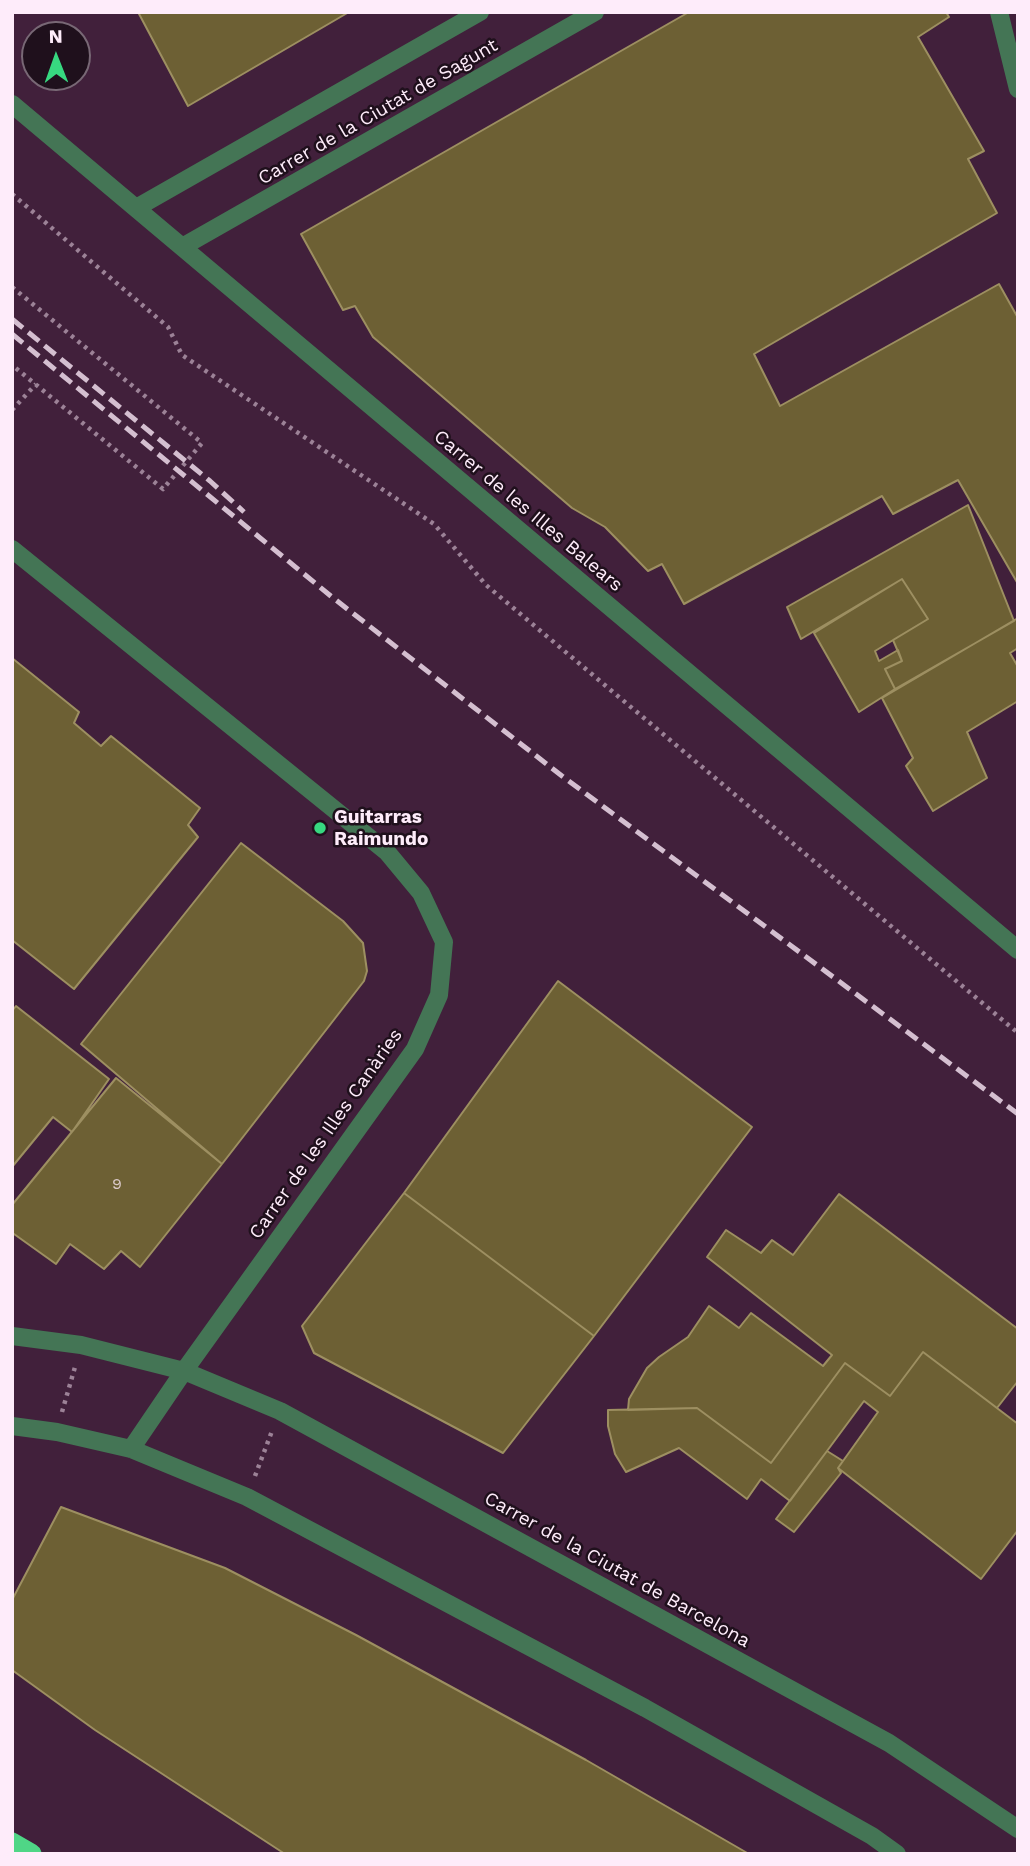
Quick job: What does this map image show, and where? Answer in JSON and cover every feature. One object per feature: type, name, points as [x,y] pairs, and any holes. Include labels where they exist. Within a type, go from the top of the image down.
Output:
[{"type":"highway","points":[[12,1843],[32,1854]]},
{"type":"street","name":"Carrer de la Ciutat de Sagunt","points":[[136,208],[480,12]]},
{"type":"street","name":"Carrer de la Ciutat de Sagunt","points":[[182,247],[594,12]]},
{"type":"street","points":[[999,12],[1018,89]]},
{"type":"street","name":"Carrer de les Illes Balears","points":[[12,104],[1018,950]]},
{"type":"street","name":"Carrer de les Illes Canàries","points":[[12,549],[387,852],[421,893],[444,942],[439,995],[415,1049],[184,1371]]},
{"type":"street","name":"Carrer de la Ciutat de Barcelona","points":[[12,1336],[81,1345],[184,1371],[280,1411],[890,1743],[1018,1829]]},
{"type":"street","points":[[131,1449],[184,1371]]},
{"type":"street","points":[[12,1426],[57,1432],[131,1449],[247,1497],[645,1709],[872,1836],[897,1854]]},
{"type":"path","points":[[12,194],[168,327],[182,355],[434,524],[486,585],[1018,1033]]},
{"type":"path","points":[[12,287],[202,443],[163,489],[12,365]]},
{"type":"path","points":[[12,410],[36,384]]},
{"type":"path","points":[[57,1432],[81,1345]]},
{"type":"path","points":[[247,1497],[280,1411]]},
{"type":"building","points":[[138,12],[349,12],[188,106]]},
{"type":"building","points":[[689,12],[946,12],[949,17],[918,37],[984,151],[968,159],[997,213],[754,354],[780,406],[999,284],[1018,318],[1018,584],[958,480],[893,514],[882,496],[684,604],[662,564],[648,571],[605,527],[572,508],[373,337],[355,306],[343,310],[301,234]]},
{"type":"building","points":[[968,505],[1014,621],[895,689],[885,669],[902,661],[893,640],[928,619],[902,579],[801,639],[787,607]]},
{"type":"building","points":[[902,579],[928,619],[875,651],[879,661],[898,650],[902,661],[885,669],[895,689],[859,712],[814,633]]},
{"type":"building","points":[[1018,618],[1018,648],[1010,653],[1018,667],[1018,701],[967,732],[987,778],[933,811],[906,766],[913,758],[882,698]]},
{"type":"building","points":[[12,658],[79,712],[74,723],[101,746],[111,736],[200,808],[188,825],[198,837],[74,989],[12,940]]},
{"type":"building","points":[[241,843],[343,921],[363,943],[367,971],[364,981],[222,1164],[81,1044]]},
{"type":"building","points":[[558,981],[752,1127],[594,1336],[404,1193]]},
{"type":"building","points":[[16,1006],[109,1079],[72,1132],[53,1117],[12,1167],[12,1011]]},
{"type":"building","points":[[116,1078],[222,1164],[140,1267],[121,1251],[104,1269],[70,1244],[56,1264],[14,1234],[12,1236],[12,1205]]},
{"type":"building","points":[[404,1193],[594,1336],[503,1453],[314,1353],[302,1326]]},
{"type":"building","points":[[839,1194],[1018,1329],[1018,1381],[997,1408],[923,1352],[890,1396],[845,1363],[771,1463],[697,1408],[628,1410],[629,1399],[647,1368],[688,1337],[709,1306],[739,1328],[751,1313],[823,1366],[832,1355],[707,1257],[726,1230],[761,1253],[772,1240],[793,1255]]},
{"type":"building","points":[[923,1352],[1018,1424],[1018,1530],[981,1579],[838,1468],[878,1412],[864,1401],[790,1501],[761,1479],[747,1499],[679,1448],[626,1472],[615,1454],[608,1426],[608,1410],[697,1408],[771,1463],[845,1363],[890,1396]]},
{"type":"building","points":[[827,1451],[843,1461],[838,1468],[841,1473],[794,1532],[776,1519]]},
{"type":"building","points":[[61,1507],[225,1568],[356,1635],[586,1760],[749,1854],[285,1854],[95,1730],[12,1670],[12,1600]]},
{"type":"railway","points":[[12,319],[244,512]]},
{"type":"railway","points":[[12,334],[332,597],[562,776],[1018,1114]]},
{"type":"place","name":"Guitarras Raimundo","points":[[320,828]]}]
